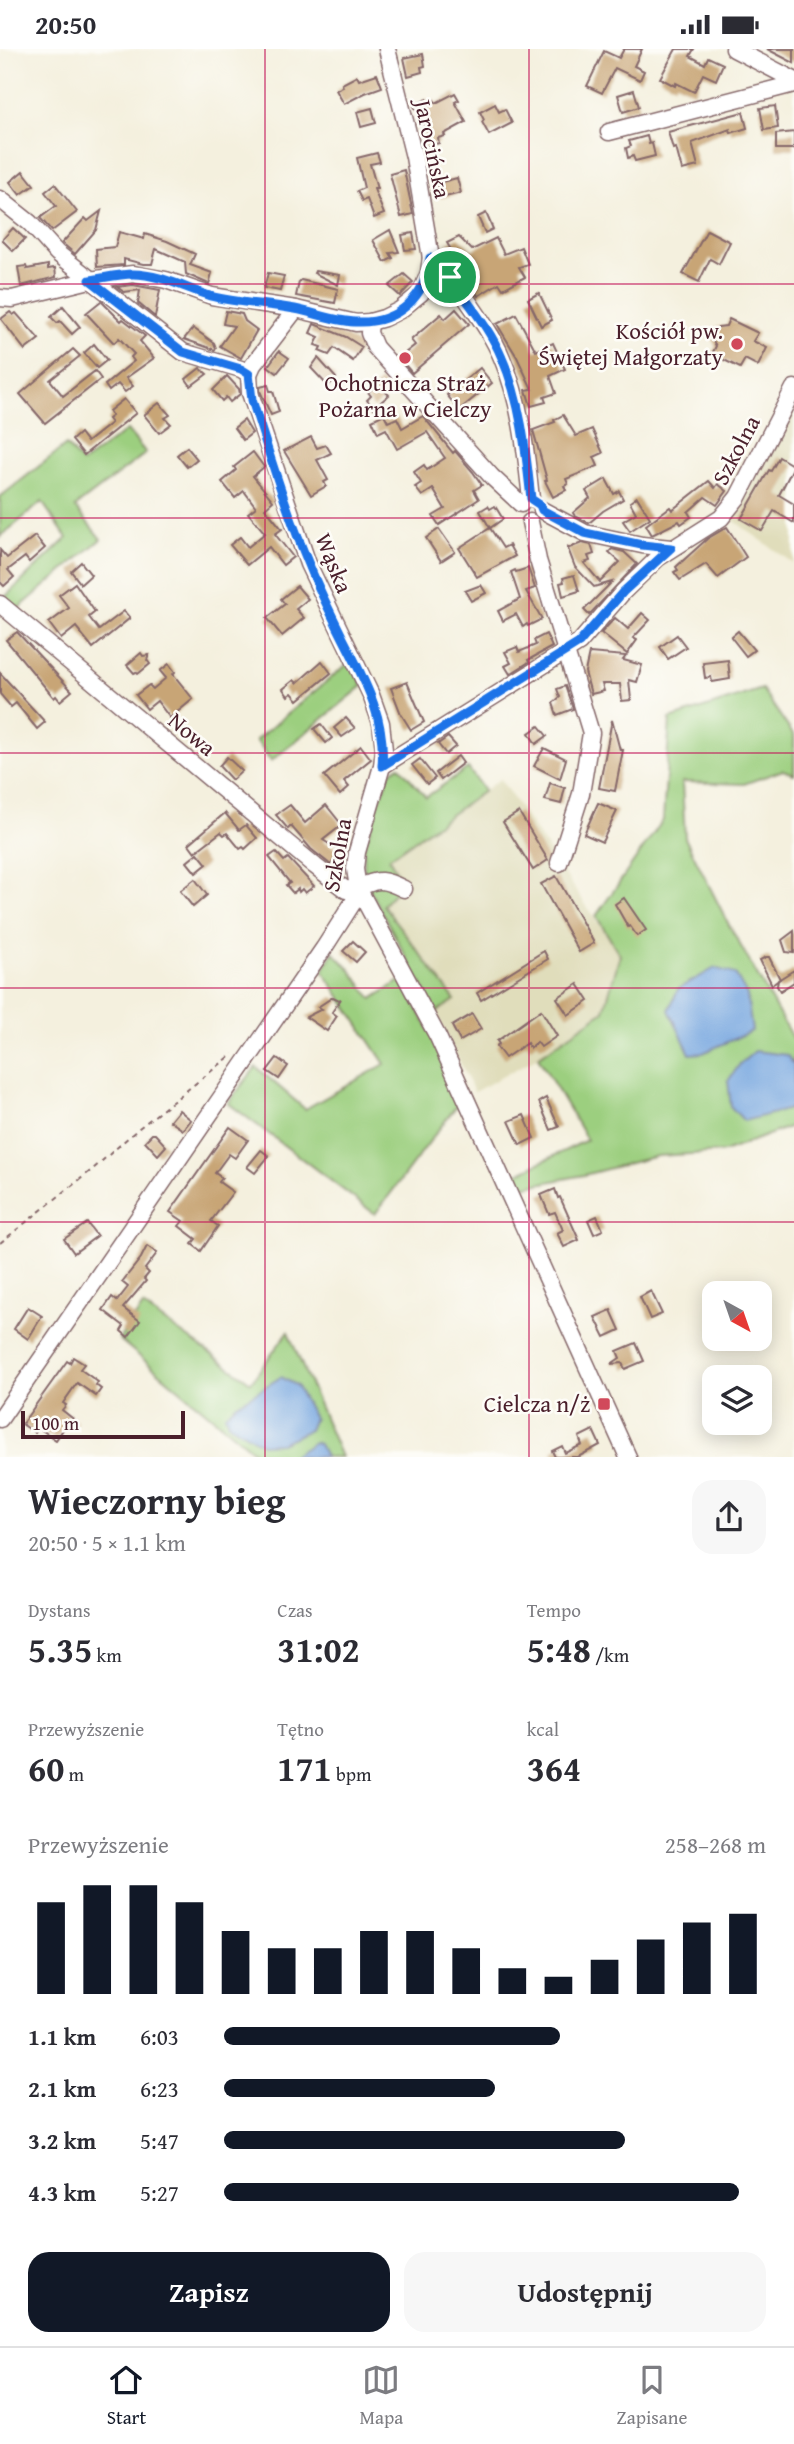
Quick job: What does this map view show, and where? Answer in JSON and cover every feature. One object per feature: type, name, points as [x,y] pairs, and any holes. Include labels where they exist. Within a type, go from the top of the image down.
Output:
[{"type":"street","name":"Jarocińska","points":[[370,322],[400,310],[421,293],[429,273],[430,258],[414,156],[387,49]]},
{"type":"street","points":[[734,49],[794,82]]},
{"type":"street","points":[[609,132],[794,82]]},
{"type":"street","points":[[0,199],[30,223],[57,253],[183,352],[241,369],[249,374],[265,348],[296,309]]},
{"type":"street","points":[[430,258],[440,265],[465,297],[486,327],[502,358],[513,388],[532,504]]},
{"type":"street","points":[[0,298],[12,299],[90,280],[134,274],[166,280],[212,296],[296,309],[356,323],[370,322],[369,333],[375,347],[502,487],[585,533],[671,548]]},
{"type":"street","name":"Wąska","points":[[249,374],[252,400],[308,564],[377,709],[383,736],[382,766]]},
{"type":"street","name":"Szkolna","points":[[0,1419],[346,913],[359,888],[355,869],[357,852],[382,766],[579,643],[623,592],[671,548],[706,528],[730,509],[794,388]]},
{"type":"street","points":[[502,487],[516,486],[528,473]]},
{"type":"street","points":[[532,504],[519,513],[525,521],[530,522],[542,573],[591,733],[581,794],[559,863]]},
{"type":"street","name":"Nowa","points":[[0,604],[314,866],[346,890],[359,888]]},
{"type":"street","points":[[404,889],[387,881],[373,880],[359,888],[438,1037],[628,1457]]},
{"type":"path","points":[[0,1243],[93,1169],[148,1120],[236,1052]]},
{"type":"shaded area","points":[[794,406],[794,564],[733,520]]},
{"type":"shaded area","points":[[500,779],[620,955],[603,1011],[538,1057],[474,1092],[436,1012],[455,1000],[383,905],[403,884],[388,858]]},
{"type":"green space","points":[[127,430],[146,453],[75,507],[101,539],[18,609],[4,598],[67,538],[42,502],[0,537],[0,497],[66,445],[82,463]]},
{"type":"green space","points":[[351,661],[363,686],[271,761],[256,740]]},
{"type":"green space","points":[[762,689],[794,736],[794,774],[783,770],[744,784],[682,782],[685,838],[729,925],[794,1041],[794,1125],[724,1152],[657,1156],[584,1175],[517,1188],[512,1176],[587,1140],[538,1057],[604,1011],[620,955],[596,916],[663,820],[670,719]]},
{"type":"green space","points":[[399,766],[426,797],[468,768],[484,791],[389,858],[403,884],[383,905],[455,1000],[436,1012],[364,879],[364,847],[389,773]]},
{"type":"green space","points":[[333,952],[372,999],[402,980],[435,1041],[460,1101],[375,1214],[228,1103],[256,1067],[305,1109],[385,1064],[323,971]]},
{"type":"green space","points":[[143,1306],[251,1382],[288,1332],[341,1457],[260,1457],[119,1339]]},
{"type":"water","points":[[715,968],[735,974],[747,995],[752,1031],[703,1053],[690,1054],[669,1010],[678,989]]},
{"type":"water","points":[[755,1051],[787,1055],[794,1065],[794,1108],[744,1121],[731,1107],[728,1081],[740,1064]]},
{"type":"water","points":[[281,1377],[296,1385],[314,1418],[309,1430],[281,1443],[262,1444],[228,1423],[225,1414]]},
{"type":"water","points":[[314,1442],[319,1444],[325,1457],[291,1457]]},
{"type":"building","points":[[624,49],[642,49],[634,66],[644,71],[640,80],[615,68],[602,93],[587,86],[604,51],[619,58]]},
{"type":"building","points":[[676,49],[694,49],[690,56],[705,64],[708,57],[723,64],[716,80],[703,74],[694,92],[660,78]]},
{"type":"building","points":[[767,49],[794,49],[794,63]]},
{"type":"building","points":[[423,54],[425,66],[421,67],[422,72],[408,76],[404,58]]},
{"type":"building","points":[[377,74],[382,87],[344,104],[336,90],[343,87],[342,84],[357,76],[359,80]]},
{"type":"building","points":[[634,90],[639,107],[623,112],[618,95]]},
{"type":"building","points":[[455,93],[459,100],[455,102],[466,122],[438,138],[439,143],[425,147],[421,131],[427,129],[414,106],[427,99],[436,103]]},
{"type":"building","points":[[495,104],[499,112],[505,109],[512,123],[489,135],[480,112]]},
{"type":"building","points":[[775,106],[778,128],[764,130],[760,108]]},
{"type":"building","points":[[372,108],[376,123],[361,127],[357,112]]},
{"type":"building","points":[[743,112],[747,128],[731,133],[730,129],[692,143],[698,166],[682,170],[668,132]]},
{"type":"building","points":[[794,132],[794,149],[776,149],[776,134]]},
{"type":"building","points":[[647,136],[655,156],[635,161],[633,156],[628,158],[626,148],[631,146],[629,141]]},
{"type":"building","points":[[377,153],[380,162],[370,164],[377,189],[374,189],[384,214],[374,218],[367,199],[362,201],[357,191],[364,188],[357,158]]},
{"type":"building","points":[[404,170],[413,214],[401,217],[390,174]]},
{"type":"building","points":[[23,171],[34,185],[20,195],[10,182]]},
{"type":"building","points":[[457,178],[461,193],[441,198],[438,183]]},
{"type":"building","points":[[55,184],[77,212],[52,231],[40,218],[56,206],[45,192]]},
{"type":"building","points":[[101,211],[96,230],[75,254],[62,243],[85,218],[88,221]]},
{"type":"building","points":[[486,213],[493,229],[485,233],[478,217]]},
{"type":"building","points":[[13,228],[25,239],[13,251],[2,240]]},
{"type":"building","points":[[390,230],[399,252],[390,253],[393,258],[385,262],[373,240]]},
{"type":"building","points":[[707,230],[730,242],[719,264],[710,259],[699,282],[683,274]]},
{"type":"building","points":[[119,232],[144,239],[145,234],[195,254],[190,265],[212,273],[209,284],[186,274],[185,262],[156,249],[152,264],[124,259],[124,265],[97,267],[96,249],[115,247]]},
{"type":"building","points":[[413,233],[416,249],[405,250],[402,235]]},
{"type":"building","points":[[459,237],[472,250],[496,238],[504,254],[521,247],[528,264],[519,267],[525,277],[503,289],[499,283],[478,296],[447,243]]},
{"type":"building","points":[[48,265],[48,269],[55,268],[56,277],[21,286],[18,267],[26,266],[27,269]]},
{"type":"building","points":[[268,273],[284,276],[280,291],[264,288]]},
{"type":"building","points":[[314,273],[340,275],[338,285]]},
{"type":"building","points":[[404,274],[413,282],[400,296],[389,286]]},
{"type":"building","points":[[301,280],[338,289],[335,303],[296,296]]},
{"type":"building","points":[[133,285],[160,290],[155,317],[138,303],[140,290],[124,292],[117,287]]},
{"type":"building","points":[[539,293],[552,320],[541,326],[528,299]]},
{"type":"building","points":[[101,301],[121,321],[123,319],[145,336],[140,341],[154,358],[126,378],[133,386],[125,392],[118,384],[109,391],[105,385],[134,361],[131,357],[134,354],[119,338],[114,343],[86,313]]},
{"type":"building","points":[[63,306],[80,327],[72,334],[60,321],[57,323],[51,317]]},
{"type":"building","points":[[456,309],[469,324],[412,373],[399,358],[415,345],[411,340],[441,314],[445,319]]},
{"type":"building","points":[[226,311],[242,314],[245,321],[257,330],[241,358],[220,346],[234,326],[223,324]]},
{"type":"building","points":[[10,312],[13,315],[16,313],[39,339],[25,350],[1,319]]},
{"type":"building","points":[[516,314],[536,351],[553,343],[565,369],[550,376],[556,393],[544,397],[546,402],[531,406],[526,390],[532,389],[497,324]]},
{"type":"building","name":"Kościół pw. Świętej Małgorzaty","points":[[729,319],[758,333],[753,341],[767,348],[758,366],[745,359],[740,368],[712,354],[716,346],[712,332],[718,327],[726,326]]},
{"type":"building","points":[[314,324],[346,337],[362,347],[353,361],[334,348],[329,355],[319,351],[321,347],[315,345],[319,337],[310,333]]},
{"type":"building","points":[[193,328],[214,343],[215,350],[184,339]]},
{"type":"building","points":[[94,344],[107,360],[97,368],[84,353]]},
{"type":"building","points":[[73,349],[80,356],[50,380],[63,396],[95,371],[101,379],[45,423],[20,394]]},
{"type":"building","points":[[279,351],[289,358],[277,373],[268,366]]},
{"type":"building","points":[[318,358],[336,378],[328,386],[311,368]]},
{"type":"building","points":[[200,368],[207,374],[191,386],[186,379]]},
{"type":"building","points":[[480,368],[492,383],[459,410],[447,395]]},
{"type":"building","points":[[227,376],[239,389],[240,394],[230,402],[226,397],[222,401],[213,390]]},
{"type":"building","points":[[381,381],[387,387],[384,390],[389,395],[374,408],[367,400],[371,396],[368,392]]},
{"type":"building","points":[[268,385],[270,391],[273,391],[279,412],[271,415],[260,391],[260,387]]},
{"type":"building","points":[[124,399],[136,413],[84,455],[72,440],[80,433],[87,442],[111,423],[108,419],[112,416],[109,411]]},
{"type":"building","points":[[159,403],[170,415],[165,418],[171,424],[159,433],[144,415]]},
{"type":"building","points":[[384,414],[388,422],[397,418],[402,428],[423,416],[482,485],[474,490],[479,499],[439,525],[433,516],[445,509],[433,489],[422,496],[415,487],[421,483],[414,472],[424,465],[427,470],[445,458],[427,432],[397,449],[386,429],[378,433],[372,420]]},
{"type":"building","points":[[563,415],[576,436],[592,429],[603,453],[594,457],[598,466],[566,479],[566,490],[553,497],[545,481],[547,480],[533,430],[555,422],[554,420]]},
{"type":"building","points":[[244,420],[252,433],[243,440],[234,428]]},
{"type":"building","points":[[311,437],[317,448],[326,445],[331,453],[317,460],[328,480],[324,482],[326,486],[311,495],[284,451]]},
{"type":"building","points":[[187,447],[197,459],[187,467],[177,455]]},
{"type":"building","points":[[253,452],[264,467],[253,476],[273,501],[265,508],[282,529],[275,534],[293,557],[283,565],[269,547],[247,565],[230,545],[240,537],[248,547],[265,533],[248,513],[256,507],[244,491],[235,498],[222,482],[236,470],[234,467]]},
{"type":"building","points":[[779,457],[794,466],[779,495],[794,504],[794,523],[774,511],[762,531],[741,519]]},
{"type":"building","points":[[606,479],[614,494],[619,491],[623,499],[589,523],[575,516],[573,513],[590,498],[586,491]]},
{"type":"building","points":[[709,481],[715,488],[718,484],[727,491],[717,505],[705,497],[688,512],[691,517],[681,524],[679,521],[652,535],[646,525],[670,507],[672,510]]},
{"type":"building","points":[[637,497],[650,518],[630,531],[623,521],[636,513],[630,502]]},
{"type":"building","points":[[488,506],[490,509],[495,506],[503,519],[490,528],[480,511]]},
{"type":"building","points":[[727,527],[746,557],[718,578],[706,564],[680,580],[674,572],[678,570],[676,567],[707,539]]},
{"type":"building","points":[[490,528],[503,548],[509,545],[515,556],[477,577],[459,548]]},
{"type":"building","points":[[439,529],[455,552],[441,561],[426,538]]},
{"type":"building","points":[[35,536],[45,548],[29,562],[25,557],[8,570],[14,577],[4,586],[0,582],[0,550],[7,558]]},
{"type":"building","points":[[582,543],[591,545],[594,554],[588,556],[590,561],[584,563],[600,582],[620,562],[609,552],[612,549],[624,552],[637,564],[589,615],[584,610],[612,582],[594,587],[575,567],[567,546],[569,548]]},
{"type":"building","points":[[81,562],[91,575],[81,584],[71,571]]},
{"type":"building","points":[[528,568],[535,588],[526,591],[542,619],[523,627],[516,614],[503,621],[498,611],[520,599],[511,572]]},
{"type":"building","points":[[574,575],[579,591],[563,596],[560,583],[564,582],[563,578]]},
{"type":"building","points":[[75,583],[95,612],[89,617],[99,630],[124,611],[130,618],[93,648],[76,627],[61,639],[49,623],[69,608],[59,595]]},
{"type":"building","points":[[481,585],[486,593],[471,601],[465,591]]},
{"type":"building","points":[[297,586],[308,599],[296,609],[304,618],[282,636],[267,618],[285,604],[281,599]]},
{"type":"building","points":[[642,613],[650,620],[633,638],[637,640],[627,654],[601,633],[615,618],[628,629]]},
{"type":"building","points":[[738,631],[754,650],[746,656],[731,637]]},
{"type":"building","points":[[17,632],[72,691],[60,701],[56,696],[54,698],[6,640]]},
{"type":"building","points":[[546,634],[552,647],[510,674],[505,666],[511,663],[505,652],[517,647],[519,652],[536,645],[534,640]]},
{"type":"building","points":[[677,635],[686,647],[668,659],[660,647]]},
{"type":"building","points":[[141,653],[143,656],[149,655],[147,660],[150,664],[138,674],[127,665]]},
{"type":"building","points":[[589,653],[626,656],[623,660],[642,665],[637,682],[629,680],[631,700],[622,701],[620,684],[602,684],[604,691],[591,694],[585,672]]},
{"type":"building","points":[[728,660],[730,679],[712,682],[711,677],[705,678],[703,663]]},
{"type":"building","points":[[322,661],[331,673],[298,700],[292,693],[288,696],[283,689],[294,680],[297,683]]},
{"type":"building","points":[[169,664],[175,672],[173,674],[193,699],[170,718],[157,701],[147,709],[136,695],[149,685],[153,689],[166,678],[160,671]]},
{"type":"building","points":[[0,673],[45,722],[37,729],[16,703],[11,707],[0,694]]},
{"type":"building","points":[[407,682],[424,722],[411,730],[401,714],[391,688]]},
{"type":"building","points":[[565,686],[573,709],[557,715],[553,703],[560,697],[557,689]]},
{"type":"building","points":[[346,718],[355,728],[342,737],[334,728]]},
{"type":"building","points":[[612,720],[620,750],[623,750],[615,791],[599,788]]},
{"type":"building","points":[[321,724],[332,738],[326,743],[314,729]]},
{"type":"building","points":[[539,726],[547,736],[536,744],[529,733]]},
{"type":"building","points":[[448,737],[456,746],[446,754],[438,744]]},
{"type":"building","points":[[361,746],[371,759],[344,781],[349,787],[340,795],[324,776]]},
{"type":"building","points":[[544,748],[566,759],[560,779],[534,766]]},
{"type":"building","points":[[458,756],[463,763],[441,780],[436,773]]},
{"type":"building","points":[[227,757],[242,771],[232,780],[219,766]]},
{"type":"building","points":[[420,759],[435,778],[427,784],[412,765]]},
{"type":"building","points":[[550,783],[565,788],[561,804],[545,800]]},
{"type":"building","points":[[598,803],[617,811],[602,842],[584,834]]},
{"type":"building","points":[[290,805],[305,823],[326,805],[342,825],[323,840],[340,851],[331,865],[311,849],[291,826],[288,829],[276,815]]},
{"type":"building","points":[[519,812],[548,860],[533,870],[503,822]]},
{"type":"building","points":[[225,813],[239,830],[246,825],[257,838],[245,849],[240,849],[227,833],[224,835],[221,832],[195,852],[189,844]]},
{"type":"building","points":[[276,852],[284,861],[288,858],[314,886],[305,893],[302,889],[299,892],[298,889],[293,893],[286,885],[290,883],[269,857]]},
{"type":"building","points":[[198,853],[207,864],[196,873],[187,862]]},
{"type":"building","points":[[556,876],[594,943],[579,952],[541,884]]},
{"type":"building","points":[[195,879],[207,895],[193,907],[180,891]]},
{"type":"building","points":[[624,898],[646,930],[637,936],[630,926],[628,927],[615,904]]},
{"type":"building","points":[[794,931],[794,953],[786,952],[782,940]]},
{"type":"building","points":[[353,941],[365,952],[356,962],[343,951]]},
{"type":"building","points":[[544,951],[548,959],[481,1000],[477,993]]},
{"type":"building","points":[[769,957],[780,979],[772,985],[760,960]]},
{"type":"building","points":[[794,970],[794,982],[780,991],[778,980]]},
{"type":"building","points":[[578,984],[589,1001],[568,1015],[557,998]]},
{"type":"building","points":[[333,997],[341,999],[332,1012],[337,1016],[327,1031],[306,1017],[322,1009],[318,1007]]},
{"type":"building","points":[[541,1010],[557,1036],[541,1047],[537,1042],[530,1048],[527,1043],[505,1058],[496,1046],[499,1044],[497,1041]]},
{"type":"building","points":[[472,1014],[481,1029],[460,1041],[452,1026]]},
{"type":"building","points":[[277,1058],[288,1066],[279,1079],[267,1071]]},
{"type":"building","points":[[546,1098],[559,1127],[551,1130],[539,1102]]},
{"type":"building","points":[[179,1110],[191,1120],[183,1130],[170,1121]]},
{"type":"building","points":[[524,1115],[534,1138],[520,1145],[509,1121]]},
{"type":"building","points":[[230,1127],[248,1140],[235,1158],[229,1154],[215,1173],[222,1178],[219,1182],[233,1192],[211,1221],[218,1226],[201,1251],[192,1244],[196,1239],[179,1226],[183,1221],[170,1212]]},
{"type":"building","points":[[152,1134],[166,1146],[158,1155],[145,1141]]},
{"type":"building","points":[[261,1150],[269,1156],[255,1173],[247,1167]]},
{"type":"building","points":[[555,1189],[579,1240],[564,1247],[557,1233],[563,1230],[555,1212],[549,1214],[541,1195]]},
{"type":"building","points":[[597,1216],[603,1230],[594,1234],[588,1220]]},
{"type":"building","points":[[87,1223],[97,1236],[74,1253],[64,1239]]},
{"type":"building","points":[[147,1246],[157,1253],[145,1269],[149,1273],[144,1279],[146,1281],[123,1308],[140,1321],[128,1337],[121,1331],[124,1326],[103,1310],[112,1297],[117,1301],[128,1287],[122,1282]]},
{"type":"building","points":[[651,1291],[662,1314],[650,1319],[640,1297]]},
{"type":"building","points":[[28,1307],[42,1316],[28,1339],[14,1329]]},
{"type":"building","points":[[611,1310],[620,1330],[605,1337],[595,1317]]},
{"type":"building","points":[[636,1343],[644,1361],[625,1369],[622,1363],[611,1364],[620,1358],[617,1351]]},
{"type":"building","points":[[73,1357],[84,1364],[80,1369],[98,1382],[96,1385],[101,1389],[96,1396],[77,1383],[63,1403],[66,1405],[62,1410],[77,1422],[71,1429],[66,1425],[56,1440],[39,1428],[35,1433],[22,1424],[67,1361],[70,1363]]},
{"type":"building","points":[[593,1430],[600,1445],[578,1457],[555,1457],[552,1451],[562,1446],[565,1453],[582,1445],[579,1437]]},
{"type":"place","name":"Kościół pw. Świętej Małgorzaty","points":[[737,344]]},
{"type":"place","name":"Ochotnicza Straż Pożarna w Cielczy","points":[[405,358]]},
{"type":"place","name":"Cielcza n/ż","points":[[604,1404]]},
{"type":"route","points":[[430,258],[450,277],[486,327],[513,388],[531,499],[537,501],[542,510],[585,533],[671,548],[623,592],[579,643],[382,766],[383,736],[377,709],[308,564],[252,400],[249,374],[241,369],[183,352],[90,280],[134,274],[166,280],[212,296],[296,309],[356,323],[384,318],[411,302],[421,293],[429,273],[430,258]]}]
